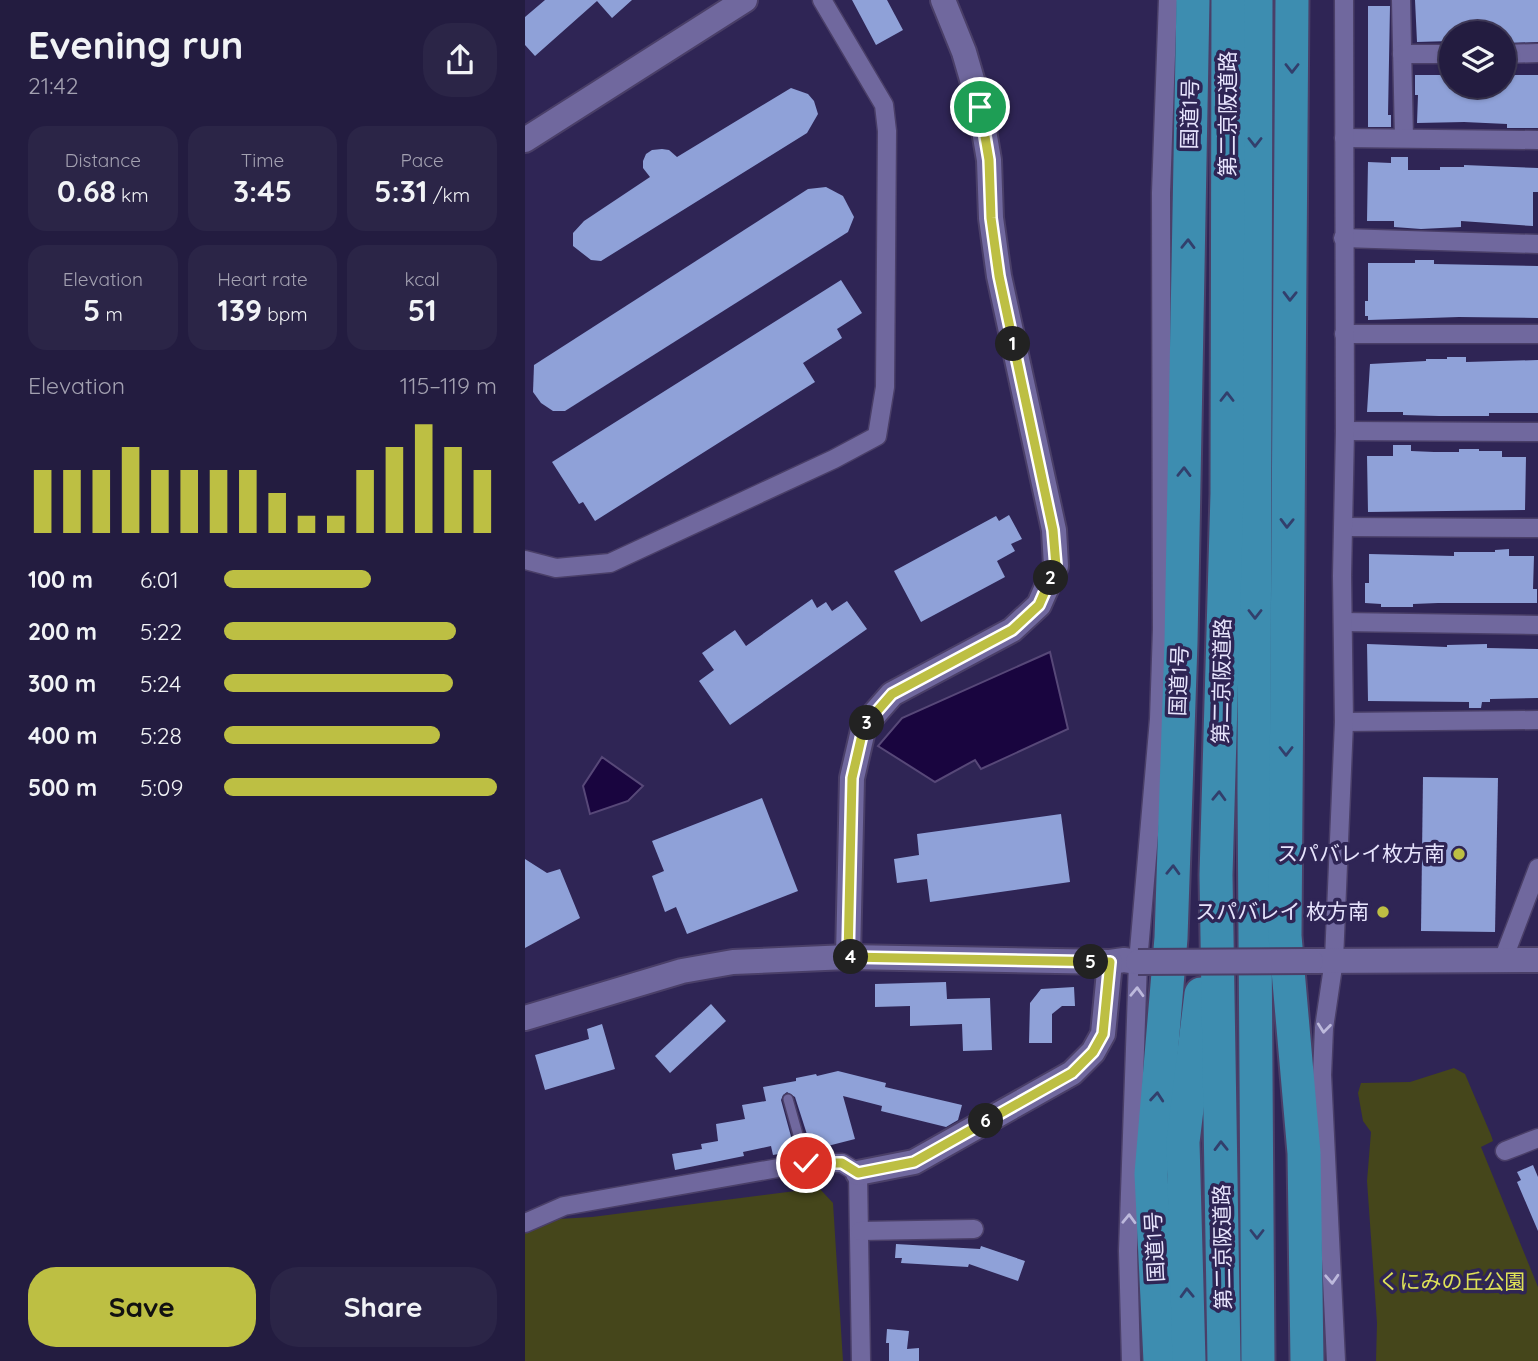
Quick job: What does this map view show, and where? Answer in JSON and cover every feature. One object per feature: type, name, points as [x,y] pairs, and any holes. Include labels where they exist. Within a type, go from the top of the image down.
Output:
[{"type":"highway","name":"国道1号","points":[[1160,1361],[1151,1174],[1171,925],[1181,642],[1193,0]]},
{"type":"highway","name":"第二京阪道路","points":[[1224,1361],[1216,875],[1227,494],[1228,0]]},
{"type":"highway","name":"第二京阪道路","points":[[1256,0],[1254,847],[1258,1361]]},
{"type":"highway","points":[[1292,0],[1285,936],[1304,1153],[1307,1361]]},
{"type":"highway","points":[[1254,847],[1282,1134],[1286,1361]]},
{"type":"highway","points":[[1189,1361],[1183,1142],[1216,875]]},
{"type":"street","points":[[525,140],[745,0]]},
{"type":"street","points":[[525,560],[556,568],[610,563],[834,459],[877,436],[885,387],[887,131],[884,105],[822,0]]},
{"type":"street","points":[[848,957],[852,778],[864,726],[892,694],[1012,630],[1039,605],[1056,566],[1053,530],[999,276],[991,218],[989,160],[980,107],[964,52],[943,0]]},
{"type":"street","points":[[1131,1361],[1128,1251],[1139,962],[1159,719],[1162,642],[1161,193],[1168,0]]},
{"type":"street","points":[[1336,1361],[1322,1075],[1323,960],[1344,722],[1344,0]]},
{"type":"street","points":[[1401,0],[1404,138]]},
{"type":"street","points":[[1516,54],[1538,53]]},
{"type":"street","points":[[1402,54],[1439,54]]},
{"type":"street","points":[[1344,138],[1538,140]]},
{"type":"street","points":[[1343,238],[1538,244]]},
{"type":"street","points":[[1344,334],[1538,334]]},
{"type":"street","points":[[1345,431],[1538,432]]},
{"type":"street","points":[[1344,527],[1538,528]]},
{"type":"street","points":[[1343,622],[1538,625]]},
{"type":"street","points":[[1344,722],[1538,720]]},
{"type":"street","points":[[1503,960],[1538,869]]},
{"type":"street","points":[[525,1018],[682,971],[733,962],[848,957],[1110,962],[1538,960]]},
{"type":"street","points":[[525,1223],[564,1206],[806,1163],[842,1163],[858,1173],[914,1162],[1072,1073],[1093,1052],[1103,1034],[1110,962]]},
{"type":"street","points":[[1505,1151],[1538,1138]]},
{"type":"street","points":[[858,1173],[861,1361]]},
{"type":"street","points":[[860,1231],[974,1229]]},
{"type":"lane","points":[[788,1100],[806,1163]]},
{"type":"green space","name":"くにみの丘公園","points":[[1454,1068],[1465,1074],[1491,1135],[1493,1141],[1481,1147],[1538,1287],[1538,1361],[1376,1361],[1377,1323],[1367,1181],[1371,1132],[1363,1121],[1358,1093],[1361,1083],[1410,1082]]},
{"type":"green space","points":[[819,1188],[833,1203],[843,1361],[525,1361],[525,1221],[592,1217]]},
{"type":"shaded area","points":[[1050,652],[1068,729],[981,769],[975,760],[935,782],[878,746],[902,718]]},
{"type":"shaded area","points":[[602,757],[643,786],[628,801],[590,814],[583,786]]},
{"type":"building","points":[[545,0],[632,0],[612,18],[597,1],[535,56],[525,45],[525,17]]},
{"type":"building","points":[[852,0],[887,0],[903,30],[876,45]]},
{"type":"building","points":[[1415,0],[1538,0],[1538,42],[1516,43],[1516,21],[1439,21],[1439,41],[1417,42]]},
{"type":"building","points":[[1368,6],[1390,6],[1388,115],[1391,115],[1391,127],[1368,127]]},
{"type":"building","points":[[1415,75],[1439,75],[1439,98],[1516,98],[1516,75],[1538,75],[1538,128],[1507,128],[1507,124],[1464,122],[1417,123],[1418,95],[1415,95]]},
{"type":"building","points":[[791,88],[808,94],[814,101],[818,114],[807,133],[601,261],[591,260],[573,246],[573,233],[584,221],[650,177],[643,168],[646,154],[662,149],[669,150],[677,157]]},
{"type":"building","points":[[1391,157],[1408,157],[1408,170],[1440,170],[1440,167],[1464,165],[1538,168],[1538,192],[1533,192],[1533,226],[1461,221],[1461,227],[1421,229],[1394,227],[1394,221],[1367,221],[1368,162],[1391,163]]},
{"type":"building","points":[[826,187],[843,196],[854,217],[848,232],[565,411],[553,411],[541,403],[533,392],[534,365],[808,189]]},
{"type":"building","points":[[1415,260],[1434,260],[1434,264],[1538,266],[1538,318],[1368,320],[1368,316],[1365,316],[1365,301],[1368,301],[1368,263],[1415,263]]},
{"type":"building","points":[[841,280],[862,313],[837,329],[842,338],[803,363],[815,382],[595,521],[583,502],[579,504],[552,462]]},
{"type":"building","points":[[1466,357],[1466,362],[1538,360],[1538,413],[1439,416],[1367,412],[1370,364]]},
{"type":"building","points":[[1393,445],[1411,445],[1411,451],[1459,452],[1459,449],[1479,449],[1502,451],[1502,457],[1526,457],[1525,510],[1368,512],[1367,456],[1393,456]]},
{"type":"building","points":[[1009,515],[1022,539],[1011,544],[1015,551],[997,561],[1005,577],[921,622],[894,571],[996,516],[999,521]]},
{"type":"building","points":[[1509,549],[1509,556],[1534,556],[1533,589],[1537,589],[1537,603],[1438,603],[1413,604],[1413,607],[1381,607],[1381,604],[1365,603],[1365,583],[1369,583],[1369,554],[1454,556],[1454,552],[1495,552]]},
{"type":"building","points":[[812,599],[817,608],[826,602],[832,611],[847,601],[867,629],[730,725],[699,681],[714,670],[702,653],[735,630],[746,646]]},
{"type":"building","points":[[1367,644],[1447,647],[1487,644],[1487,648],[1538,649],[1538,698],[1490,699],[1490,702],[1482,702],[1481,708],[1469,708],[1469,702],[1368,701]]},
{"type":"building","name":"スパバレイ枚方南","points":[[1423,777],[1498,778],[1495,932],[1421,931]]},
{"type":"building","points":[[762,798],[798,891],[687,934],[676,907],[665,912],[652,876],[664,871],[652,841]]},
{"type":"building","points":[[1061,814],[1070,882],[930,902],[927,879],[897,883],[894,859],[919,855],[917,834]]},
{"type":"building","points":[[525,859],[547,873],[560,869],[580,918],[525,948]]},
{"type":"building","points":[[946,982],[947,999],[990,998],[992,1050],[963,1051],[962,1024],[910,1026],[910,1006],[875,1007],[875,984]]},
{"type":"building","points":[[1074,987],[1075,1006],[1062,1006],[1052,1014],[1052,1043],[1029,1043],[1030,1003],[1041,989]]},
{"type":"building","points":[[711,1004],[726,1021],[670,1073],[655,1056]]},
{"type":"building","points":[[602,1024],[615,1069],[545,1090],[535,1055],[589,1039],[587,1029]]},
{"type":"building","points":[[838,1071],[886,1083],[885,1087],[962,1105],[958,1120],[946,1127],[881,1111],[882,1106],[843,1096],[855,1139],[812,1150],[795,1097],[787,1092],[781,1100],[795,1151],[773,1155],[771,1146],[743,1152],[744,1156],[675,1170],[672,1154],[702,1149],[701,1144],[718,1141],[716,1124],[745,1119],[742,1105],[766,1101],[763,1087]]},
{"type":"building","points":[[1533,1165],[1538,1177],[1538,1231],[1517,1182],[1521,1180],[1517,1172]]},
{"type":"building","points":[[896,1244],[980,1249],[981,1246],[1025,1261],[1018,1281],[969,1264],[968,1267],[901,1263],[902,1258],[895,1258]]},
{"type":"building","points":[[887,1329],[909,1331],[907,1349],[919,1348],[919,1361],[889,1361]]},
{"type":"place","name":"スパバレイ枚方南","points":[[1459,854]]},
{"type":"place","name":"スパバレイ 枚方南","points":[[1383,912]]},
{"type":"route","points":[[806,1163],[842,1163],[858,1173],[914,1162],[1072,1073],[1093,1052],[1103,1034],[1110,962],[848,957],[852,778],[864,726],[892,694],[1012,630],[1039,605],[1056,566],[1053,530],[999,276],[991,218],[989,160],[980,107]]}]
